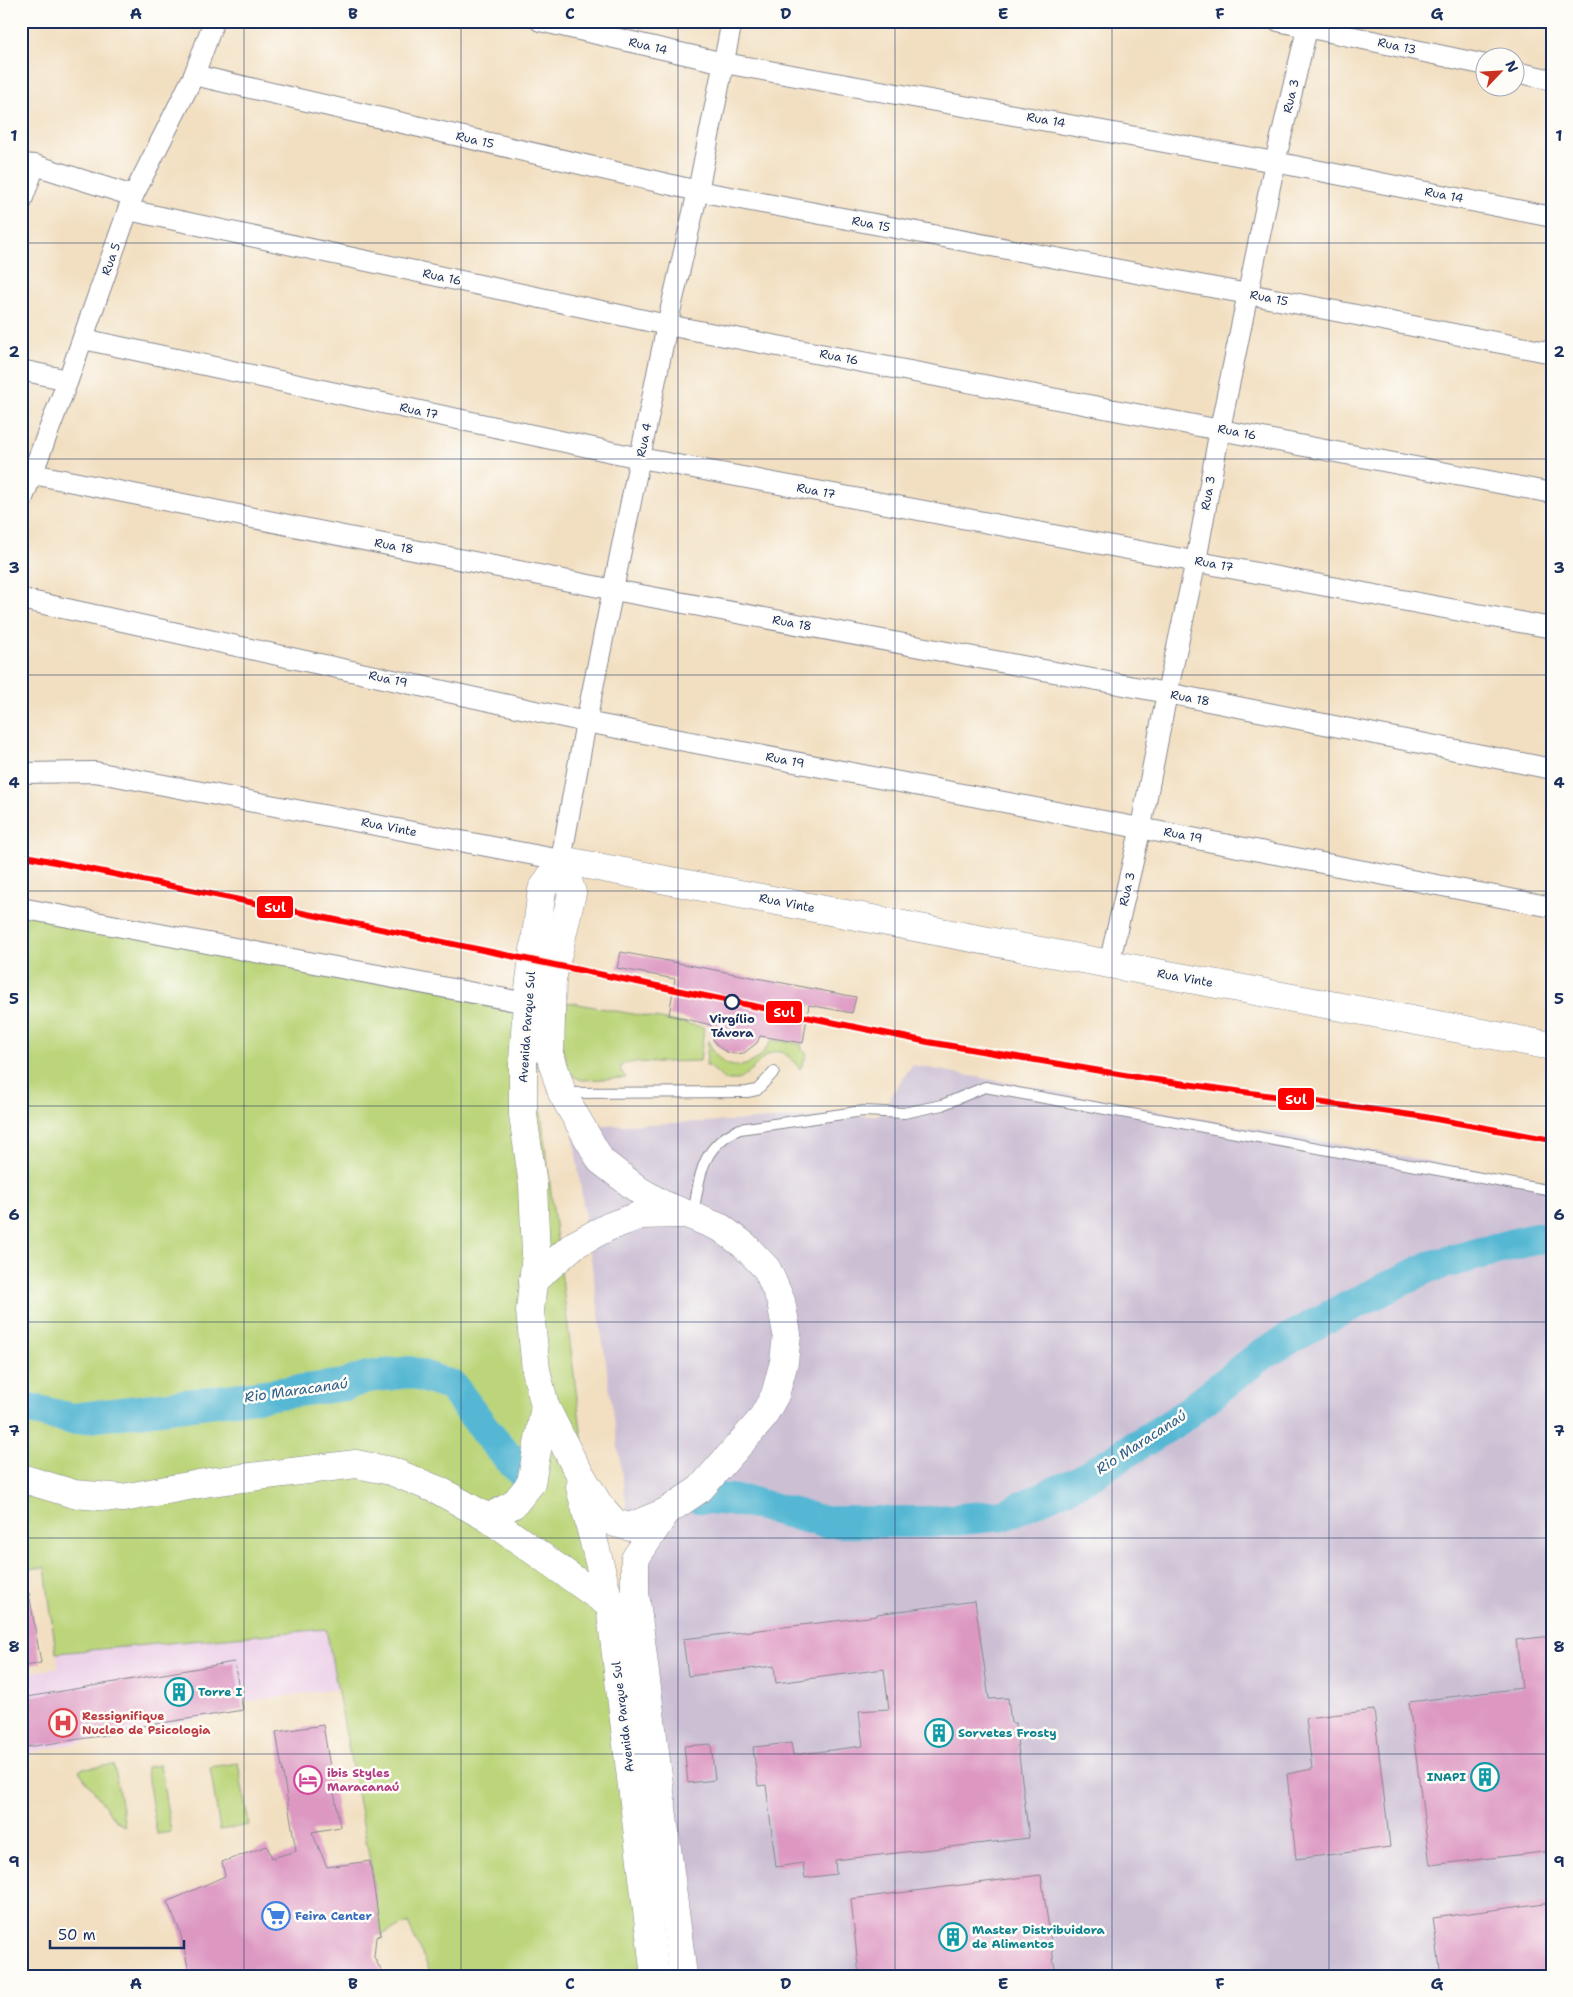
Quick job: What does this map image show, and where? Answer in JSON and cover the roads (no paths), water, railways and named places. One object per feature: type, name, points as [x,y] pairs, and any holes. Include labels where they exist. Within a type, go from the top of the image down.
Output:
[{"type":"street","name":"Rua 5","points":[[21,503],[68,380],[131,203],[194,75],[214,21]]},
{"type":"street","name":"Rua 14","points":[[540,21],[724,63],[1275,162],[1552,217]]},
{"type":"street","name":"Rua 4","points":[[561,860],[586,722],[667,325],[698,191],[732,21]]},
{"type":"street","name":"Rua 13","points":[[1278,21],[1308,24],[1476,63]]},
{"type":"street","name":"Rua 3","points":[[1109,964],[1141,827],[1275,162],[1308,24]]},
{"type":"street","points":[[1526,74],[1552,80]]},
{"type":"street","name":"Rua 15","points":[[194,75],[698,191],[1552,353]]},
{"type":"street","points":[[21,203],[28,165]]},
{"type":"street","name":"Rua 16","points":[[28,165],[131,203],[667,325],[1552,492]]},
{"type":"street","name":"Rua 17","points":[[82,339],[640,458],[1552,628]]},
{"type":"street","points":[[21,370],[68,380]]},
{"type":"street","name":"Rua 18","points":[[33,474],[614,590],[1167,693],[1552,769]]},
{"type":"street","name":"Rua 19","points":[[21,599],[586,722],[1552,907]]},
{"type":"street","name":"Rua Vinte","points":[[21,772],[95,772],[1552,1046]]},
{"type":"street","name":"Avenida Parque Sul","points":[[561,860],[572,893],[552,979],[550,1055],[562,1092],[601,1161],[640,1191],[662,1204],[721,1228],[744,1245],[767,1269],[780,1301],[787,1334],[784,1362],[775,1394],[761,1420],[700,1489],[666,1512],[630,1526],[615,1523],[599,1505],[573,1462],[545,1406],[536,1370],[530,1311],[536,1254],[533,1185],[522,1115],[523,1062],[527,1002],[542,890],[561,860]]},
{"type":"street","points":[[21,908],[527,1002]]},
{"type":"street","points":[[534,1281],[574,1245],[608,1227],[641,1216],[690,1214]]},
{"type":"street","points":[[488,1518],[514,1504],[531,1482],[545,1406]]},
{"type":"street","name":"Avenida Parque Sul","points":[[573,1462],[610,1605],[655,1976]]},
{"type":"street","points":[[21,1478],[74,1494],[123,1498],[165,1492],[210,1482],[356,1464],[391,1471],[440,1491],[488,1518],[610,1605]]},
{"type":"street","name":"Avenida Parque Sul","points":[[666,1512],[636,1559],[635,1593],[683,1976]]},
{"type":"lane","points":[[562,1092],[746,1092],[757,1090],[774,1072]]},
{"type":"lane","points":[[690,1214],[702,1167],[711,1149],[726,1135],[740,1129],[863,1111],[904,1113],[942,1105],[985,1088],[1552,1191]]},
{"type":"waterway","name":"Rio Maracanaú","points":[[699,1497],[749,1502],[824,1522],[929,1522],[1004,1515],[1080,1481],[1178,1420],[1261,1355],[1326,1318],[1429,1267],[1526,1241],[1552,1236]]},
{"type":"waterway","name":"Rio Maracanaú","points":[[21,1407],[73,1419],[345,1385],[367,1377],[410,1372],[452,1386],[492,1439],[527,1478]]},
{"type":"metro line","name":"Sul","points":[[21,855],[928,1042],[1142,1078],[1419,1116],[1552,1140]]},
{"type":"place","name":"Virgílio Távora","points":[[732,1002]]},
{"type":"place","name":"Torre I","points":[[179,1692]]},
{"type":"place","name":"Ressignifique Nucleo de Psicologia","points":[[63,1723]]},
{"type":"place","name":"Sorvetes Frosty","points":[[939,1733]]},
{"type":"place","name":"INAPI","points":[[1485,1777]]},
{"type":"place","name":"ibis Styles Maracanaú","points":[[308,1780]]},
{"type":"place","name":"Feira Center","points":[[276,1916]]},
{"type":"place","name":"Master Distribuidora de Alimentos","points":[[953,1937]]}]
